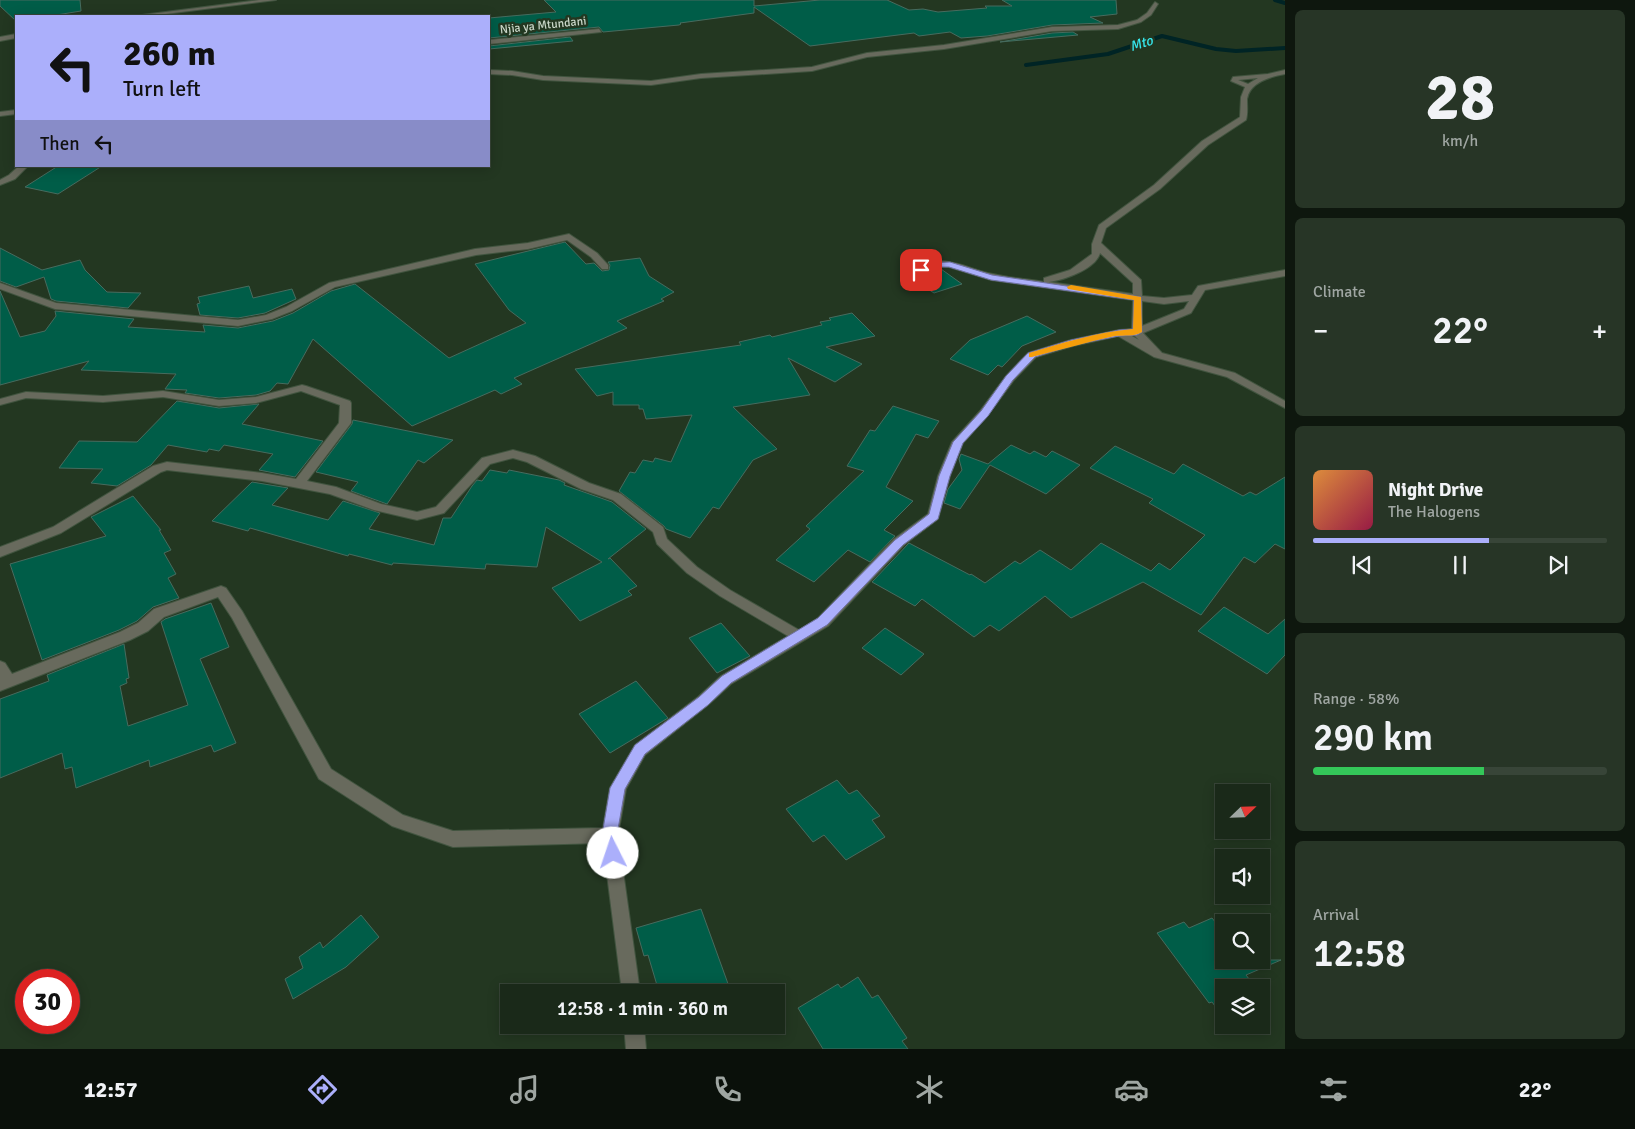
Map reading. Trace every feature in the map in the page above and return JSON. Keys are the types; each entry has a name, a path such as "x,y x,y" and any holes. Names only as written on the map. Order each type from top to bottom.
{"street":[{"path":"144,15 236,2 273,0"},
{"path":"490,72 512,73 543,78 651,83 700,76 812,69 867,55 944,47 1052,29 1118,27 1139,21 1150,14 1155,4"},
{"name":"Njia ya Mtundani","path":"490,42 599,30"},
{"path":"0,39 15,36"},
{"path":"1250,87 1233,80 1235,78 1285,72"},
{"path":"1036,282 1062,278 1082,268 1096,255 1096,244 1102,227 1157,186 1206,143 1243,118 1245,92 1270,74"},
{"path":"0,114 15,114"},
{"path":"0,183 12,177 23,167"},
{"path":"0,286 55,306 238,324 269,317 289,309 332,285 475,252 528,246 569,237 594,255 605,267"},
{"path":"1096,244 1138,282 1137,332 1158,355"},
{"path":"921,270 931,264 950,264 991,277 1138,298 1164,301 1195,298"},
{"path":"630,984 610,835 618,788 640,750 703,701 726,680 823,622 899,542 934,516 944,476 958,442 984,413 1010,378 1032,355 1071,343 1119,333 1137,332 1188,311 1201,288 1285,273"},
{"path":"1119,333 1158,355 1230,375 1285,405"},
{"path":"0,402 26,395 103,399 163,394 219,403 256,400 302,388 346,403 345,423 298,485"},
{"path":"0,552 57,530 157,469 167,466 262,477 332,490 378,507 417,516 440,510 486,461 513,454 531,459 585,486 617,496 659,530 661,541 692,570 725,593 798,636"},
{"path":"0,667 4,683 125,636 143,627 159,613 221,591 251,640 325,774 398,821 454,838 610,835"},
{"path":"635,1034 636,1049"}],"building":[{"path":"0,0 80,0 81,11 56,15 15,15 15,20 0,6"},
{"path":"544,0 754,0 754,6 820,0 887,0 909,10 923,9 938,12 987,8 985,6 1012,6 1002,0 1116,0 1117,14 1090,17 1103,23 1052,25 987,36 961,38 950,32 919,36 914,33 810,46 754,7 754,13 680,23 679,25 603,32 599,27 490,38 490,18 556,12"},
{"path":"1073,32 1078,35 1000,42 1052,33"},
{"path":"570,37 573,41 490,49 490,46"},
{"path":"56,167 100,167 58,194 25,187"},
{"path":"565,242 586,264 594,263 602,271 609,270 610,265 608,262 640,258 649,276 674,292 661,299 664,301 617,321 627,328 514,378 522,384 501,394 495,390 412,426 313,339 288,384 277,383 270,391 256,395 219,398 185,393 187,390 165,389 176,374 81,370 89,361 0,385 0,291 20,337 45,331 56,316 55,311 134,319 128,327 205,332 203,325 238,328 273,321 293,313 331,291 355,284 449,358 526,323 509,310 475,264"},
{"path":"0,248 42,270 80,260 85,270 107,292 141,293 128,308 56,301 51,299 44,277 16,287 0,281"},
{"path":"941,269 962,284 934,293 911,278"},
{"path":"249,286 253,298 292,289 296,299 265,313 238,318 200,315 197,304 200,303 198,297"},
{"path":"852,313 875,336 826,347 862,364 835,382 788,358 810,395 733,407 777,449 753,460 719,509 713,507 690,538 666,529 619,491 630,472 635,473 643,460 653,462 655,458 671,462 692,415 646,419 643,409 639,409 639,405 613,405 613,392 597,396 575,369 741,345 739,342 770,335 772,337 822,325 820,322 831,320 829,318"},
{"path":"1027,316 1056,332 1022,346 1002,367 998,365 988,375 950,359 970,340"},
{"path":"177,401 219,408 259,404 242,424 323,441 295,477 259,470 273,454 224,445 219,451 209,449 207,452 168,445 151,465 117,486 91,483 103,469 59,468 79,441 137,442"},
{"path":"893,406 939,421 928,438 916,434 886,487 913,501 884,530 895,536 870,562 848,550 814,582 776,560 810,529 806,526 864,471 847,466 870,430 875,431"},
{"path":"353,420 453,440 424,463 418,460 387,504 351,491 358,482 316,472 352,424"},
{"path":"1011,445 1030,454 1034,451 1046,457 1052,451 1080,465 1046,494 990,465 960,509 944,503 948,489 962,470 959,459 961,454 988,464"},
{"path":"1115,446 1174,474 1183,464 1243,496 1250,492 1256,495 1285,477 1285,549 1275,544 1255,563 1244,557 1201,615 1143,582 1071,618 1045,596 999,631 990,625 974,637 922,599 915,606 872,582 909,543 985,583 1015,561 1020,564 1040,550 1071,570 1101,543 1151,571 1159,563 1170,570 1205,535 1149,503 1153,499 1090,468"},
{"path":"490,470 507,473 509,470 559,480 565,483 564,485 612,502 646,529 608,559 610,558 637,586 628,591 632,595 580,621 552,588 602,562 546,527 537,567 486,564 485,569 393,563 392,565 349,554 348,556 250,528 248,531 212,521 252,482 288,488 272,505 328,520 343,501 380,513 369,529 434,545 443,518 451,518 472,486 477,480 482,481"},
{"path":"133,496 161,530 159,530 171,550 164,553 176,574 168,578 179,598 153,607 137,621 119,630 42,660 10,564 106,536 91,517"},
{"path":"211,603 229,647 200,659 236,743 214,752 211,745 150,767 149,760 76,788 72,767 65,769 62,753 0,778 0,699 49,681 47,675 124,644 129,678 126,679 127,683 120,686 128,726 188,705 161,622"},
{"path":"1224,607 1268,634 1285,619 1285,655 1267,674 1198,631"},
{"path":"721,623 750,656 717,673 689,638"},
{"path":"885,628 924,654 901,675 862,648"},
{"path":"636,681 668,718 610,753 579,714"},
{"path":"837,780 849,794 857,790 880,816 872,820 885,837 846,860 824,835 813,842 786,809"},
{"path":"701,909 728,984 657,984 648,955 644,956 636,928"},
{"path":"361,915 379,937 346,967 293,999 285,979 303,968 299,957 320,942 323,948"},
{"path":"1212,918 1215,922 1215,969 1260,969 1246,975 1249,979 1215,979 1215,1006 1212,1002 1209,1003 1157,933 1184,922 1189,928"},
{"path":"1270,960 1281,960 1270,965"},
{"path":"858,977 872,998 878,995 907,1038 902,1041 908,1049 823,1049 798,1008 838,984 841,988"}],"waterway":[{"name":"Mto","path":"1275,0 1285,3"},
{"name":"Mto","path":"1026,65 1108,54 1162,36 1216,49 1236,51 1285,48"}],"slow traffic":[{"path":"1032,355 1071,343 1119,333 1137,332 1138,298 1071,287"}],"route":[{"path":"613,853 610,835 618,788 640,750 703,701 726,680 823,622 899,542 934,516 944,476 958,442 984,413 1010,378 1032,355 1071,343 1119,333 1137,332 1138,298 991,277 950,264 931,264 921,270"}]}
